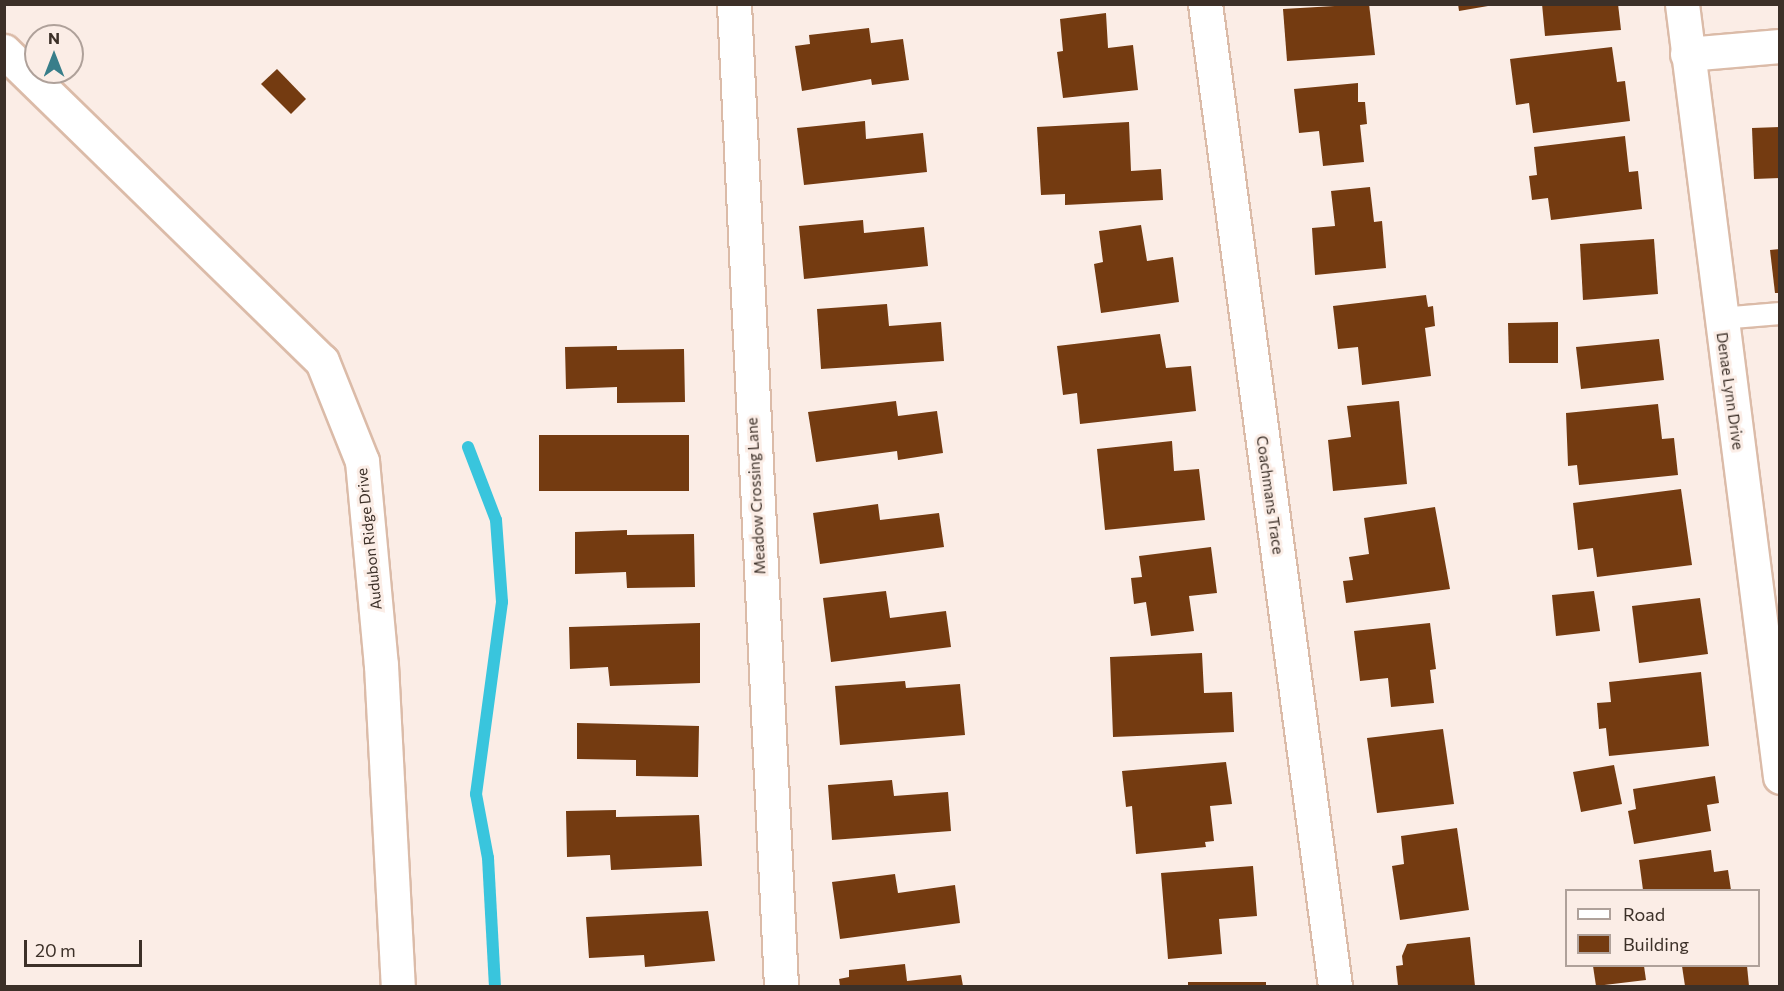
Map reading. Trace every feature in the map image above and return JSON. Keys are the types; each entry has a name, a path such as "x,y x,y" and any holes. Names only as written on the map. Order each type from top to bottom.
{"street":[{"name":"Meadow Crossing Lane","path":"734,4 781,987"},
{"name":"Coachmans Trace","path":"1205,4 1335,987"},
{"name":"Denae Lynn Drive","path":"1682,4 1720,318 1767,580 1779,777"},
{"path":"1687,54 1779,46"},
{"name":"Audubon Ridge Drive","path":"4,51 322,361 362,462 381,665 398,987"}],"lane":[{"path":"1720,318 1779,313"}],"building":[{"path":"1369,4 1375,55 1287,61 1283,9"},
{"path":"1458,4 1488,4 1488,6 1459,11"},
{"path":"1542,4 1618,4 1621,30 1545,36"},
{"path":"1106,13 1108,48 1133,45 1138,90 1063,98 1057,52 1063,51 1060,19"},
{"path":"869,28 871,43 903,39 909,80 872,85 871,79 802,91 795,46 810,44 809,35"},
{"path":"1612,47 1617,82 1625,81 1630,121 1533,133 1529,103 1516,105 1510,59"},
{"path":"277,69 306,99 291,114 261,84"},
{"path":"1358,83 1358,102 1365,102 1367,124 1360,125 1364,162 1323,166 1319,131 1299,133 1294,89"},
{"path":"865,121 866,139 923,133 927,172 804,185 797,128"},
{"path":"1129,122 1131,171 1161,169 1163,200 1065,205 1065,194 1041,195 1037,127"},
{"path":"1780,127 1780,178 1754,179 1752,128"},
{"path":"1625,136 1629,172 1638,171 1642,209 1551,220 1548,198 1532,200 1529,176 1537,175 1534,147"},
{"path":"1370,187 1374,222 1382,221 1386,268 1315,275 1312,228 1335,226 1331,191"},
{"path":"863,220 864,233 924,227 928,266 804,279 799,226"},
{"path":"1141,225 1147,261 1173,257 1179,302 1101,313 1094,264 1103,262 1099,231"},
{"path":"1654,239 1658,294 1583,300 1580,244"},
{"path":"1780,249 1780,293 1775,293 1770,250"},
{"path":"1426,295 1428,307 1433,306 1435,326 1425,328 1431,376 1362,385 1358,347 1338,349 1333,306"},
{"path":"887,304 889,326 941,322 944,361 821,369 817,309"},
{"path":"1558,322 1558,363 1509,363 1508,323"},
{"path":"1160,334 1166,368 1191,366 1196,411 1080,424 1077,393 1063,395 1057,346"},
{"path":"1659,339 1664,380 1581,389 1576,347"},
{"path":"617,346 617,350 684,349 685,402 617,403 617,387 566,389 565,347"},
{"path":"896,401 898,416 937,411 943,453 898,460 897,451 816,462 808,412"},
{"path":"1399,401 1407,484 1333,491 1328,440 1351,437 1347,406"},
{"path":"1658,404 1662,439 1674,438 1678,475 1579,485 1577,465 1568,466 1566,413"},
{"path":"539,435 689,435 689,491 539,491"},
{"path":"1172,441 1174,471 1199,469 1205,520 1105,530 1097,449"},
{"path":"1681,489 1692,565 1597,577 1593,548 1578,550 1573,503"},
{"path":"878,504 880,520 939,513 944,547 820,564 813,513"},
{"path":"1435,507 1450,589 1346,603 1343,581 1353,580 1349,557 1369,554 1364,518"},
{"path":"627,530 627,535 694,534 695,587 627,588 626,572 575,574 575,532"},
{"path":"1211,547 1217,593 1189,596 1194,631 1151,636 1146,602 1134,604 1131,578 1142,577 1139,556"},
{"path":"886,591 890,618 946,611 951,647 831,662 823,598"},
{"path":"1594,591 1600,631 1556,636 1552,595"},
{"path":"1700,598 1708,654 1639,663 1632,606"},
{"path":"700,623 700,683 610,686 608,667 570,669 569,627"},
{"path":"1430,623 1436,669 1430,670 1434,703 1391,707 1388,678 1360,681 1354,631"},
{"path":"1202,653 1204,693 1232,692 1234,732 1113,737 1110,657"},
{"path":"1701,672 1709,746 1609,756 1606,728 1599,729 1597,703 1611,702 1609,682"},
{"path":"905,681 906,688 960,684 965,735 840,745 835,686"},
{"path":"577,723 699,726 698,777 636,776 636,760 577,759"},
{"path":"1443,729 1454,804 1377,813 1367,738"},
{"path":"1226,762 1232,804 1210,806 1214,841 1205,842 1206,847 1136,854 1132,806 1126,807 1122,771"},
{"path":"1614,765 1622,804 1581,812 1573,772"},
{"path":"1715,776 1719,803 1707,805 1711,831 1634,844 1628,811 1636,809 1633,789"},
{"path":"892,780 894,796 948,792 951,831 832,840 828,785"},
{"path":"616,810 616,817 699,815 702,866 611,870 610,855 567,857 566,811"},
{"path":"1457,828 1469,910 1400,920 1392,866 1404,864 1401,836"},
{"path":"1711,850 1714,872 1728,870 1731,889 1643,889 1639,860"},
{"path":"1253,866 1257,916 1219,919 1222,954 1168,959 1161,873"},
{"path":"895,874 898,893 955,885 960,923 840,939 832,882"},
{"path":"708,911 715,961 645,967 644,955 589,958 586,917"},
{"path":"1470,937 1475,986 1398,986 1396,966 1403,965 1402,956 1407,944"},
{"path":"905,964 907,981 961,975 963,986 840,986 839,979 849,977 849,970"},
{"path":"1593,967 1644,967 1646,980 1596,986"},
{"path":"1682,967 1747,967 1749,986 1685,986"},
{"path":"1188,982 1266,982 1266,986 1188,986"}],"waterway":[{"path":"468,447 496,520 502,602 476,794 488,858 495,986"}]}
